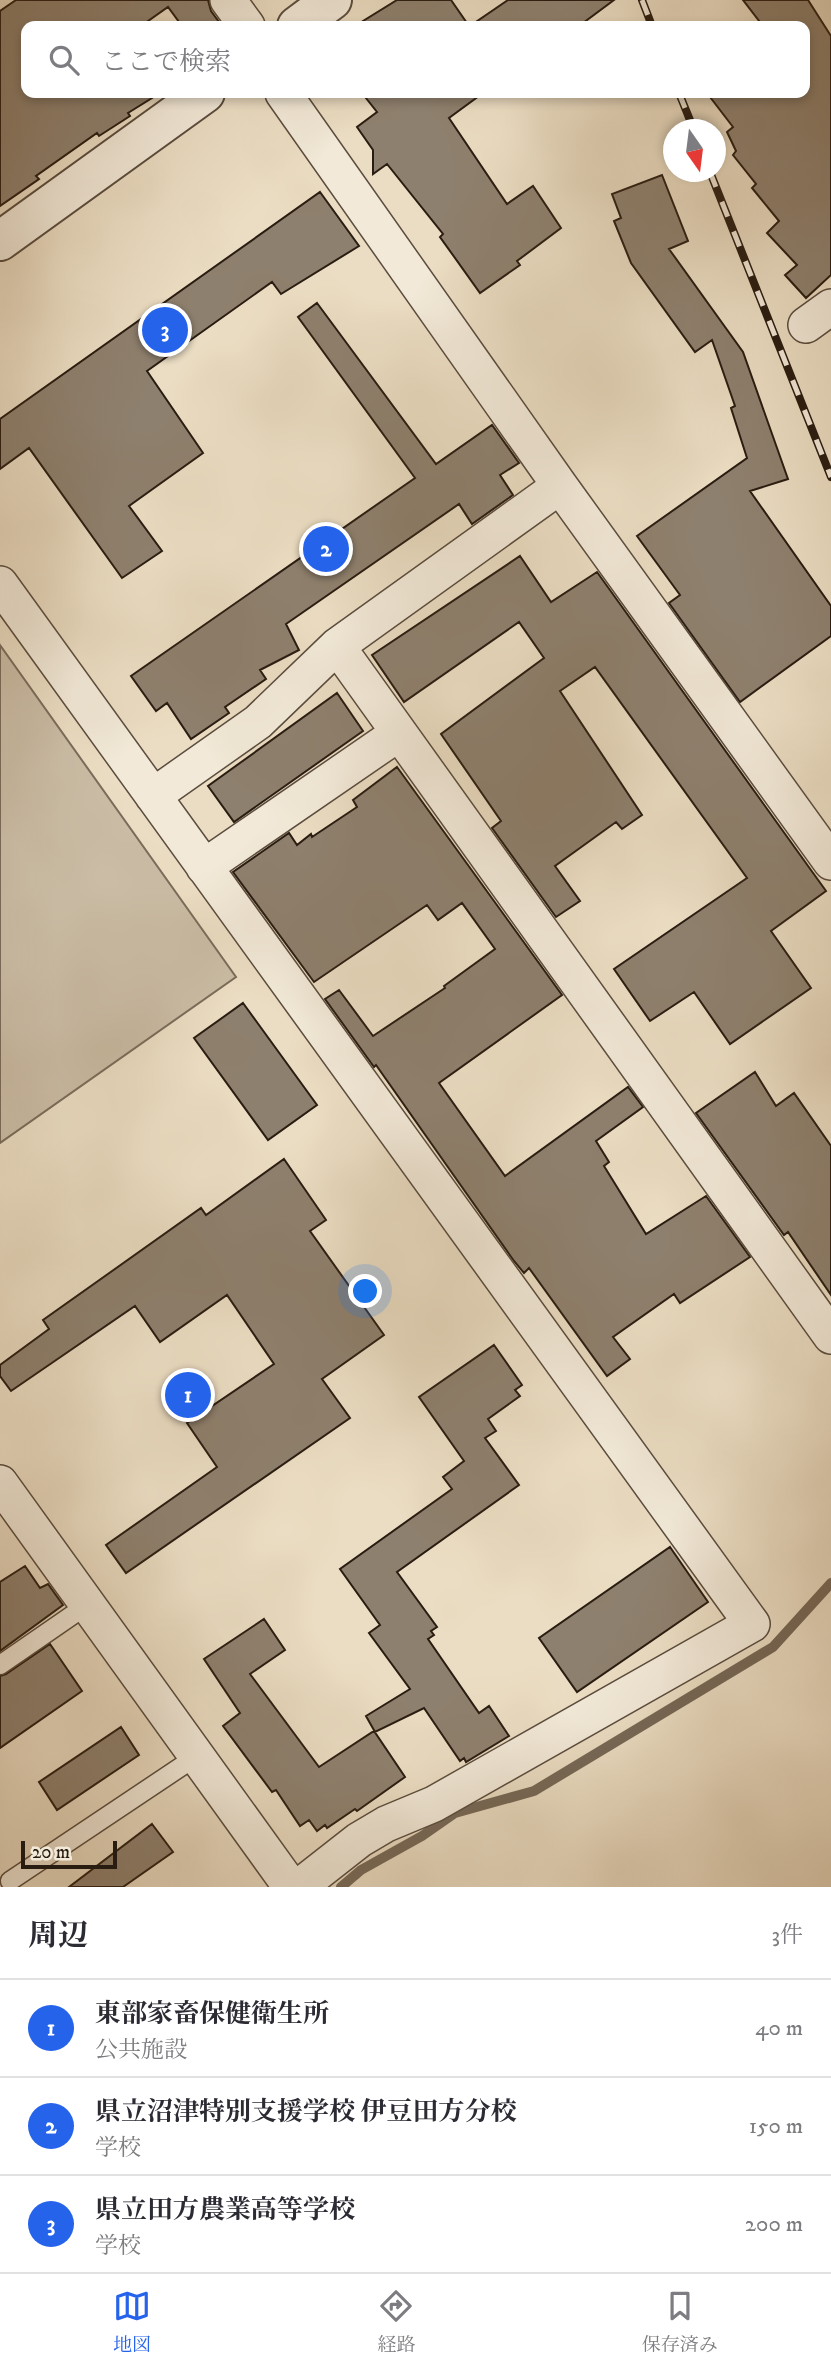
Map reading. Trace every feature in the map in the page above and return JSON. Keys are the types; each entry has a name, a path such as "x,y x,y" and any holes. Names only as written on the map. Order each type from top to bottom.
{"street":[{"path":"228,0 243,21"},
{"path":"304,21 332,0"},
{"path":"0,241 198,98"},
{"path":"287,98 560,486 831,862"},
{"path":"153,796 258,722 337,646 560,486"},
{"path":"0,583 752,1625 434,1804 386,1824 359,1840 299,1887"},
{"path":"337,646 831,1336"},
{"path":"204,867 399,733"},
{"path":"0,1483 291,1887"}],"lane":[{"path":"0,1665 87,1605"},
{"path":"10,1881 197,1756"}],"shaded area":[{"path":"0,645 236,977 0,1143"}],"building":[{"path":"16,0 208,0 211,11 218,21 178,21 168,7 148,21 21,21 21,98 152,98 128,113 130,116 99,136 97,133 36,176 39,179 0,206 0,11"},
{"path":"397,0 451,0 466,21 363,21"},
{"path":"508,0 614,0 586,21 477,21"},
{"path":"743,0 808,0 831,36 831,275 806,298 785,275 797,265 767,233 779,221 752,188 756,184 733,155 736,151 727,132 733,127 711,98 810,98 810,21 759,21"},
{"path":"366,98 476,98 449,118 507,204 533,186 561,228 517,261 520,265 480,293 440,237 443,234 387,164 373,174 373,150 357,127 377,112"},
{"path":"662,175 688,241 669,249 743,352 788,479 750,491 831,606 831,636 740,702 669,603 680,595 637,536 747,458 731,408 735,406 712,340 695,352 631,263 614,221 621,218 612,194"},
{"path":"320,192 359,246 281,294 272,282 147,371 203,453 129,506 162,551 122,578 29,448 0,469 0,419"},
{"path":"317,303 436,464 492,425 519,463 500,475 513,495 472,524 459,504 286,624 299,650 260,670 266,679 225,707 229,713 191,739 167,703 156,711 131,676 415,478 298,317"},
{"path":"520,556 551,602 597,572 826,891 771,931 811,988 730,1044 694,992 650,1021 614,969 747,878 595,667 560,691 642,815 622,829 616,822 555,866 580,901 556,917 492,828 501,821 441,734 544,658 519,622 404,702 372,655"},
{"path":"337,693 363,731 234,822 208,786"},
{"path":"397,767 562,995 439,1083 505,1176 628,1087 643,1107 596,1141 609,1162 604,1166 646,1234 706,1196 750,1257 680,1303 674,1294 613,1337 630,1359 607,1376 529,1268 524,1273 514,1261 376,1065 374,1067 325,999 339,990 373,1036 445,988 444,986 495,949 462,903 438,920 427,905 314,982 233,872 289,833 297,845 311,834 312,837 357,807 353,800"},
{"path":"243,1003 317,1105 268,1140 194,1038"},
{"path":"755,1072 776,1106 794,1093 831,1146 831,1295 788,1232 784,1235 696,1113"},
{"path":"284,1159 326,1220 310,1231 384,1335 322,1379 350,1418 126,1573 106,1545 217,1467 187,1423 274,1364 227,1295 160,1342 135,1306 11,1391 0,1376 0,1365 49,1329 43,1320 201,1208 206,1215"},
{"path":"494,1345 522,1385 515,1390 520,1396 488,1419 496,1431 485,1438 519,1485 397,1572 437,1627 431,1631 434,1635 428,1639 479,1713 489,1706 509,1736 466,1762 464,1758 460,1761 424,1708 375,1732 366,1716 410,1689 369,1633 380,1625 340,1569 452,1489 443,1477 464,1461 419,1397"},
{"path":"670,1547 708,1602 577,1692 539,1638"},
{"path":"25,1566 40,1588 48,1584 63,1605 0,1651 0,1582"},
{"path":"264,1619 285,1650 250,1674 319,1767 374,1731 405,1777 357,1811 355,1809 327,1828 325,1825 317,1831 309,1820 300,1826 276,1790 272,1792 223,1726 240,1713 204,1659"},
{"path":"50,1644 82,1691 0,1748 0,1676"},
{"path":"121,1727 139,1755 57,1810 39,1782"},
{"path":"152,1824 173,1852 123,1887 69,1887"}],"waterway":[{"path":"341,1887 361,1870 422,1836 455,1813 534,1791 773,1647 831,1583"}],"railway":[{"path":"642,0 650,21"},
{"path":"681,98 690,119"},
{"path":"714,182 831,477"}],"place":[{"name":"県立田方農業高等学校","path":"165,330"},
{"name":"県立沼津特別支援学校 伊豆田方分校","path":"326,549"},
{"name":"東部家畜保健衛生所","path":"188,1395"}]}
